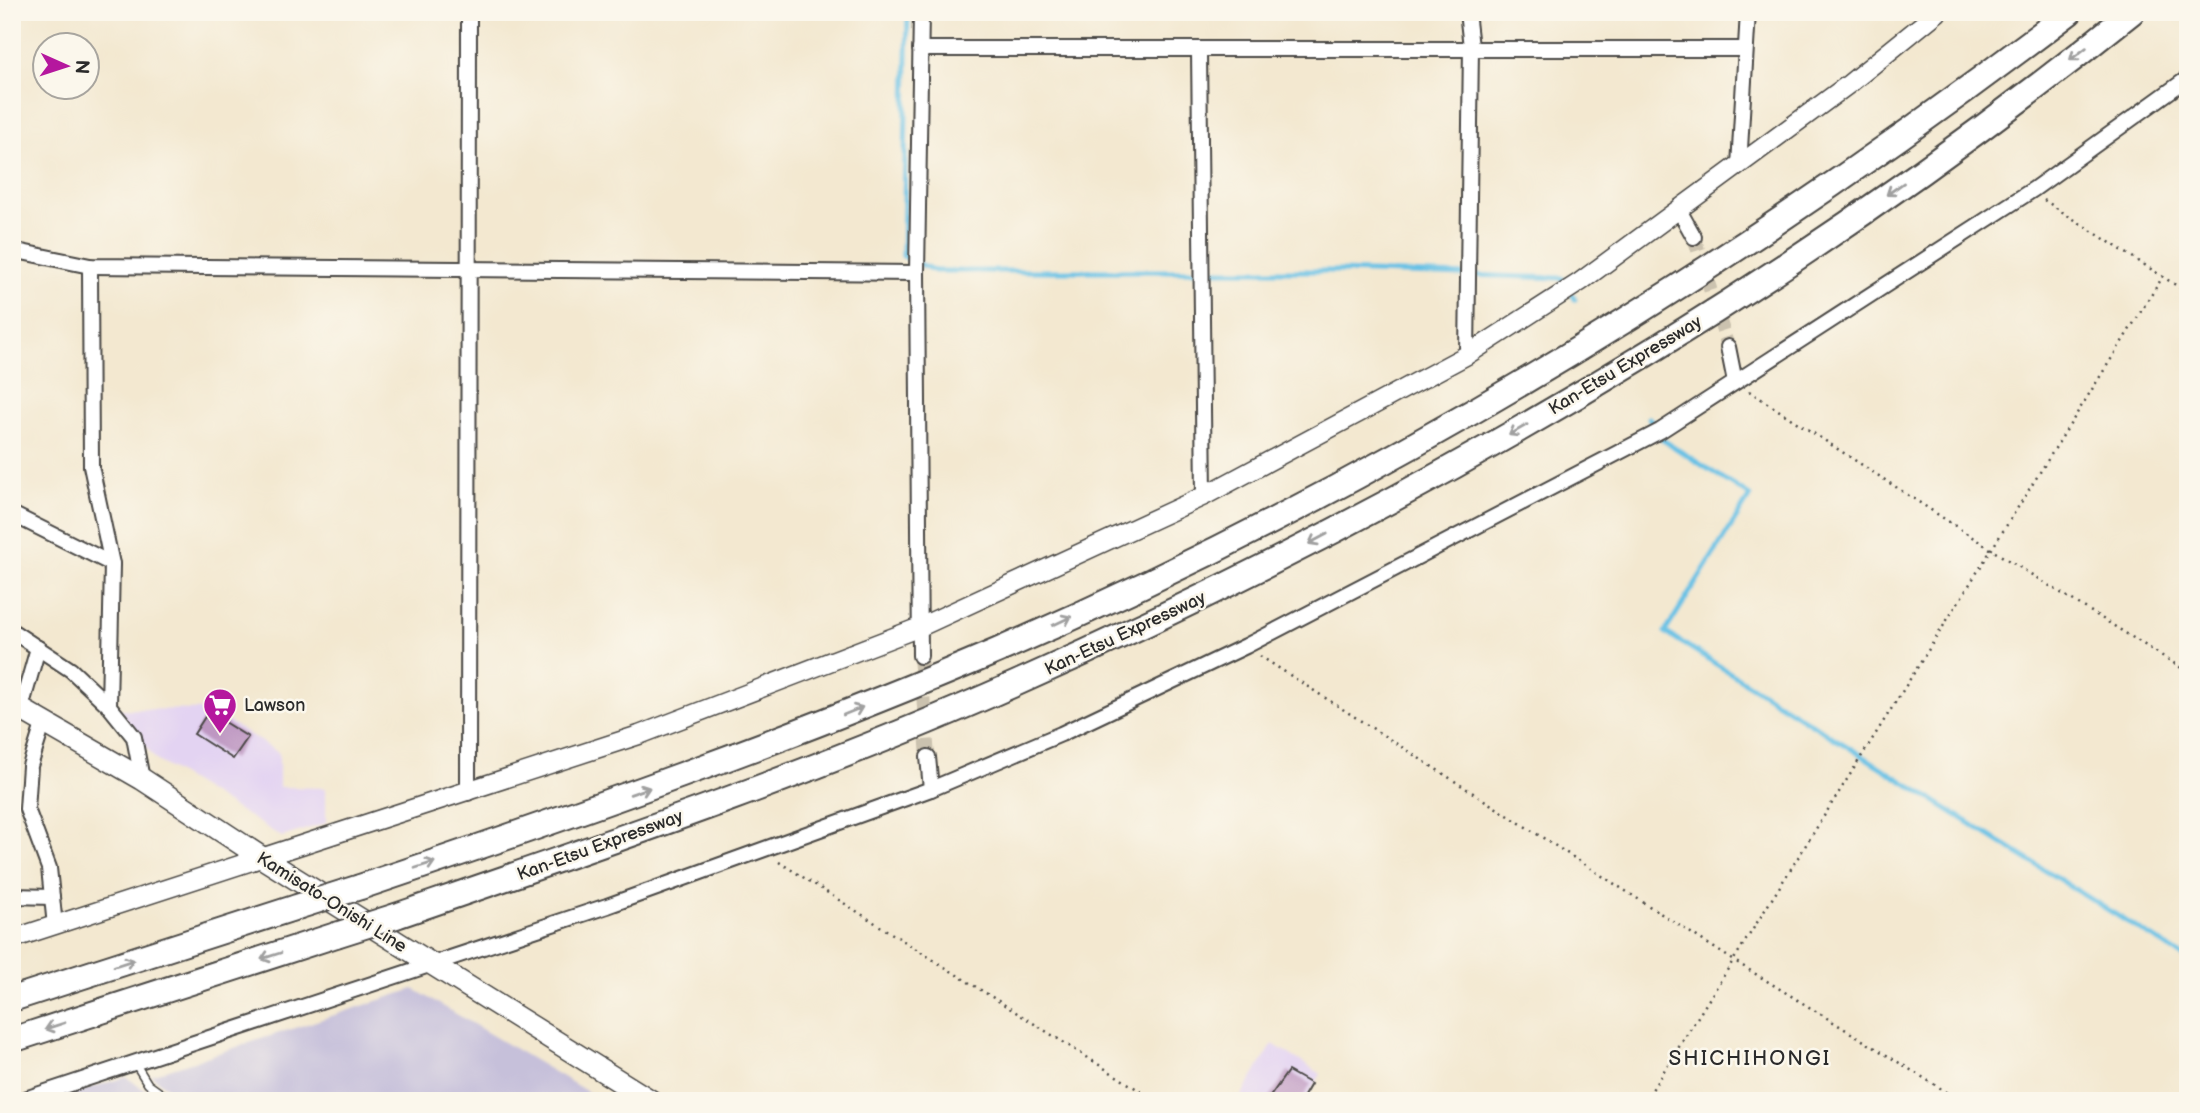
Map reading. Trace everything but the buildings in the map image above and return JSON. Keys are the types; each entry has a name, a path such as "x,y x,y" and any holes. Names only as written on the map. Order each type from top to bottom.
{"highway":[{"path":"12,999 360,887 676,778 853,711 1000,649 1289,511 1419,442 1653,304 1872,159 2070,12"},
{"name":"Kan-Etsu Expressway","path":"12,1040 396,916 688,814 869,745 1015,684 1304,547 1549,412 1784,267 2001,113 2132,12"}],"main road":[{"name":"Kamisato-Onishi Line","path":"16,706 142,779 264,859 651,1101"}],"street":[{"path":"468,12 468,793"},
{"path":"920,656 917,273 921,12"},
{"path":"1467,12 1471,47 1467,355"},
{"path":"1739,166 1748,12"},
{"path":"12,939 468,793 639,735 919,627 1204,496 1467,355 1580,282 1739,166 1938,12"},
{"path":"920,50 1199,51 1471,47 1745,50"},
{"path":"1199,51 1204,496"},
{"path":"19,1101 433,965 761,851 931,789 1061,734 1246,646 1660,431 2034,189 2188,78"},
{"path":"1679,210 1694,237"},
{"path":"12,250 90,266 917,273"},
{"path":"90,266 91,466 112,564 109,706"},
{"path":"1728,347 1735,382"},
{"path":"12,514 112,564"},
{"path":"12,631 71,670 109,706 134,737 142,779"},
{"path":"16,706 38,648"},
{"path":"44,721 30,766 27,809 49,867 55,926"},
{"path":"928,757 931,789"},
{"path":"12,897 52,897"}],"lane":[{"path":"134,1063 148,1084 172,1101"}],"path":[{"path":"2034,189 2055,209 2188,293"},
{"path":"1645,1101 2162,278"},
{"path":"1735,382 1992,550 2188,672"},
{"path":"1246,646 1733,960 1961,1101"},
{"path":"761,851 1156,1101"}],"shaded area":[{"path":"117,709 210,710 279,753 279,787 326,788 326,823 282,837 156,760"},
{"path":"414,989 603,1101 184,1101 151,1075"},
{"path":"1273,1044 1321,1074 1305,1101 1238,1101"},
{"path":"126,1077 161,1101 73,1101 73,1093"}],"waterway":[{"path":"908,12 903,256 935,271 1339,271 1562,278 1575,299"},
{"path":"1649,418 1663,440 1750,496 1665,632 2188,960"}],"tunnel":[{"path":"1694,237 1728,347"},
{"path":"920,656 928,757"}],"place":[{"name":"Lawson","path":"220,735"}],"district":[{"name":"SHICHIHONGI","path":"1750,1058"}]}
